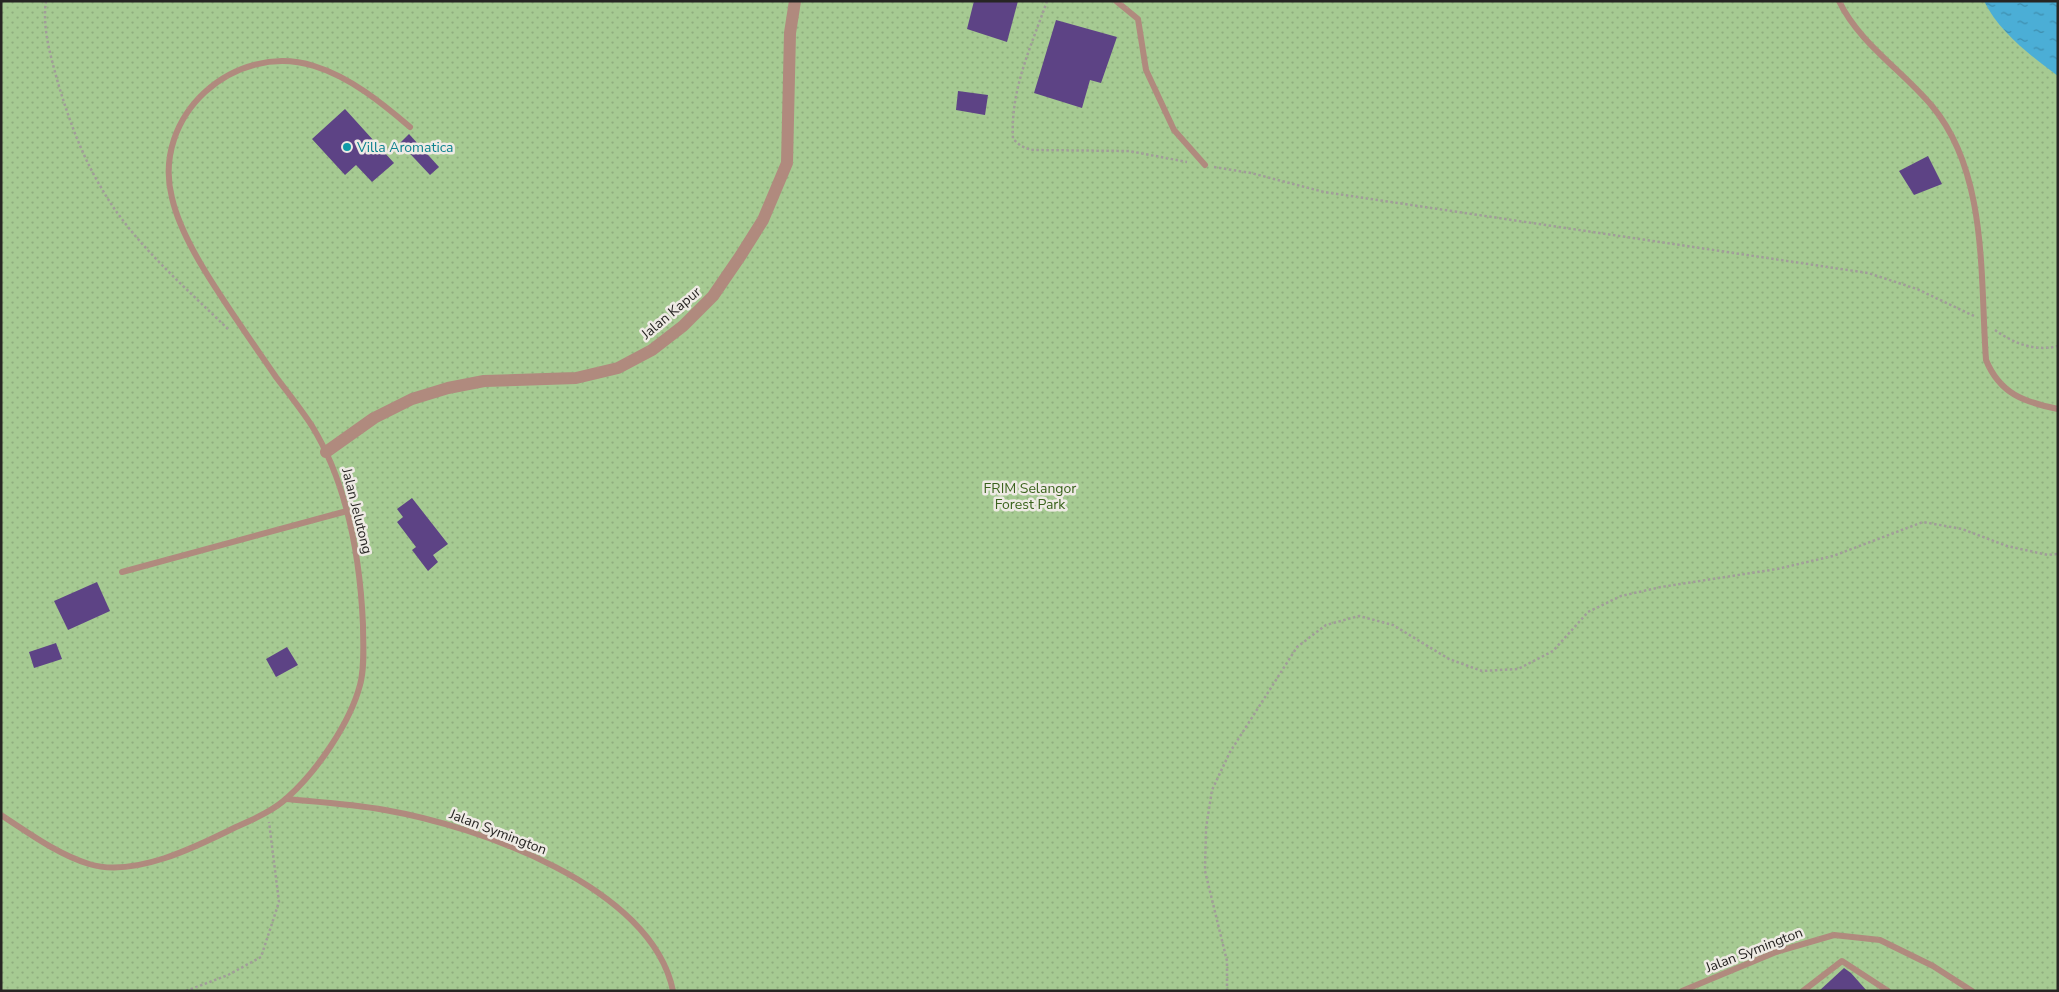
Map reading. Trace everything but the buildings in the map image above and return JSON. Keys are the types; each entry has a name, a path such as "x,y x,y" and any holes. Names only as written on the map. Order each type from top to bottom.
{"street":[{"name":"Jalan Kapur","path":"326,452 374,418 412,399 448,388 484,381 576,378 618,368 652,350 682,326 714,296 763,220 787,163 790,33 795,1"}],"lane":[{"path":"1116,1 1138,19 1146,70 1174,130 1205,165"},
{"path":"1839,1 1869,41 1931,105 1957,143 1975,211 1981,256 1986,360 1992,374 2002,387 2017,396 2037,404 2058,409"},
{"name":"Jalan Jelutong","path":"1,815 62,853 92,865 128,867 148,863 203,844 268,812 286,799 309,775 350,713 360,684 364,647 362,601 358,560 348,511 334,468 311,425 216,289 189,244 176,216 168,172 170,154 176,132 187,112 201,96 225,76 258,63 276,61 314,66 344,79 370,95 410,127"},
{"path":"122,572 348,511"},
{"name":"Jalan Symington","path":"286,799 385,810 448,825 501,843 537,858 598,893 625,913 646,935 660,955 673,991"},
{"name":"Jalan Symington","path":"1682,991 1776,952 1834,935 1880,940 1933,966 1972,991"},
{"path":"1803,991 1842,961 1888,991"}],"path":[{"path":"46,1 45,11 49,52 78,144 102,190 136,236 234,335"},
{"path":"1047,1 1020,78 1013,114 1014,139 1021,146 1031,150 1129,151 1250,173 1324,192 1868,273 1917,289 1984,321 2006,338 2026,346 2048,348 2058,346"},
{"path":"1227,991 1227,961 1205,871 1206,828 1212,790 1230,752 1298,647 1326,625 1359,616 1393,625 1449,659 1482,671 1518,669 1553,651 1588,612 1621,596 1661,587 1777,569 1834,556 1923,522 1962,529 2007,546 2048,555 2058,554"},
{"path":"186,991 228,975 261,956 279,902 268,812"}],"green space":[{"name":"FRIM Selangor Forest Park","path":"1,1 2058,1 2058,991 1,991"}],"water":[{"path":"1984,1 2058,1 2058,76 2016,43 1998,23"}],"place":[{"name":"Villa Aromatica","path":"347,147"}]}
